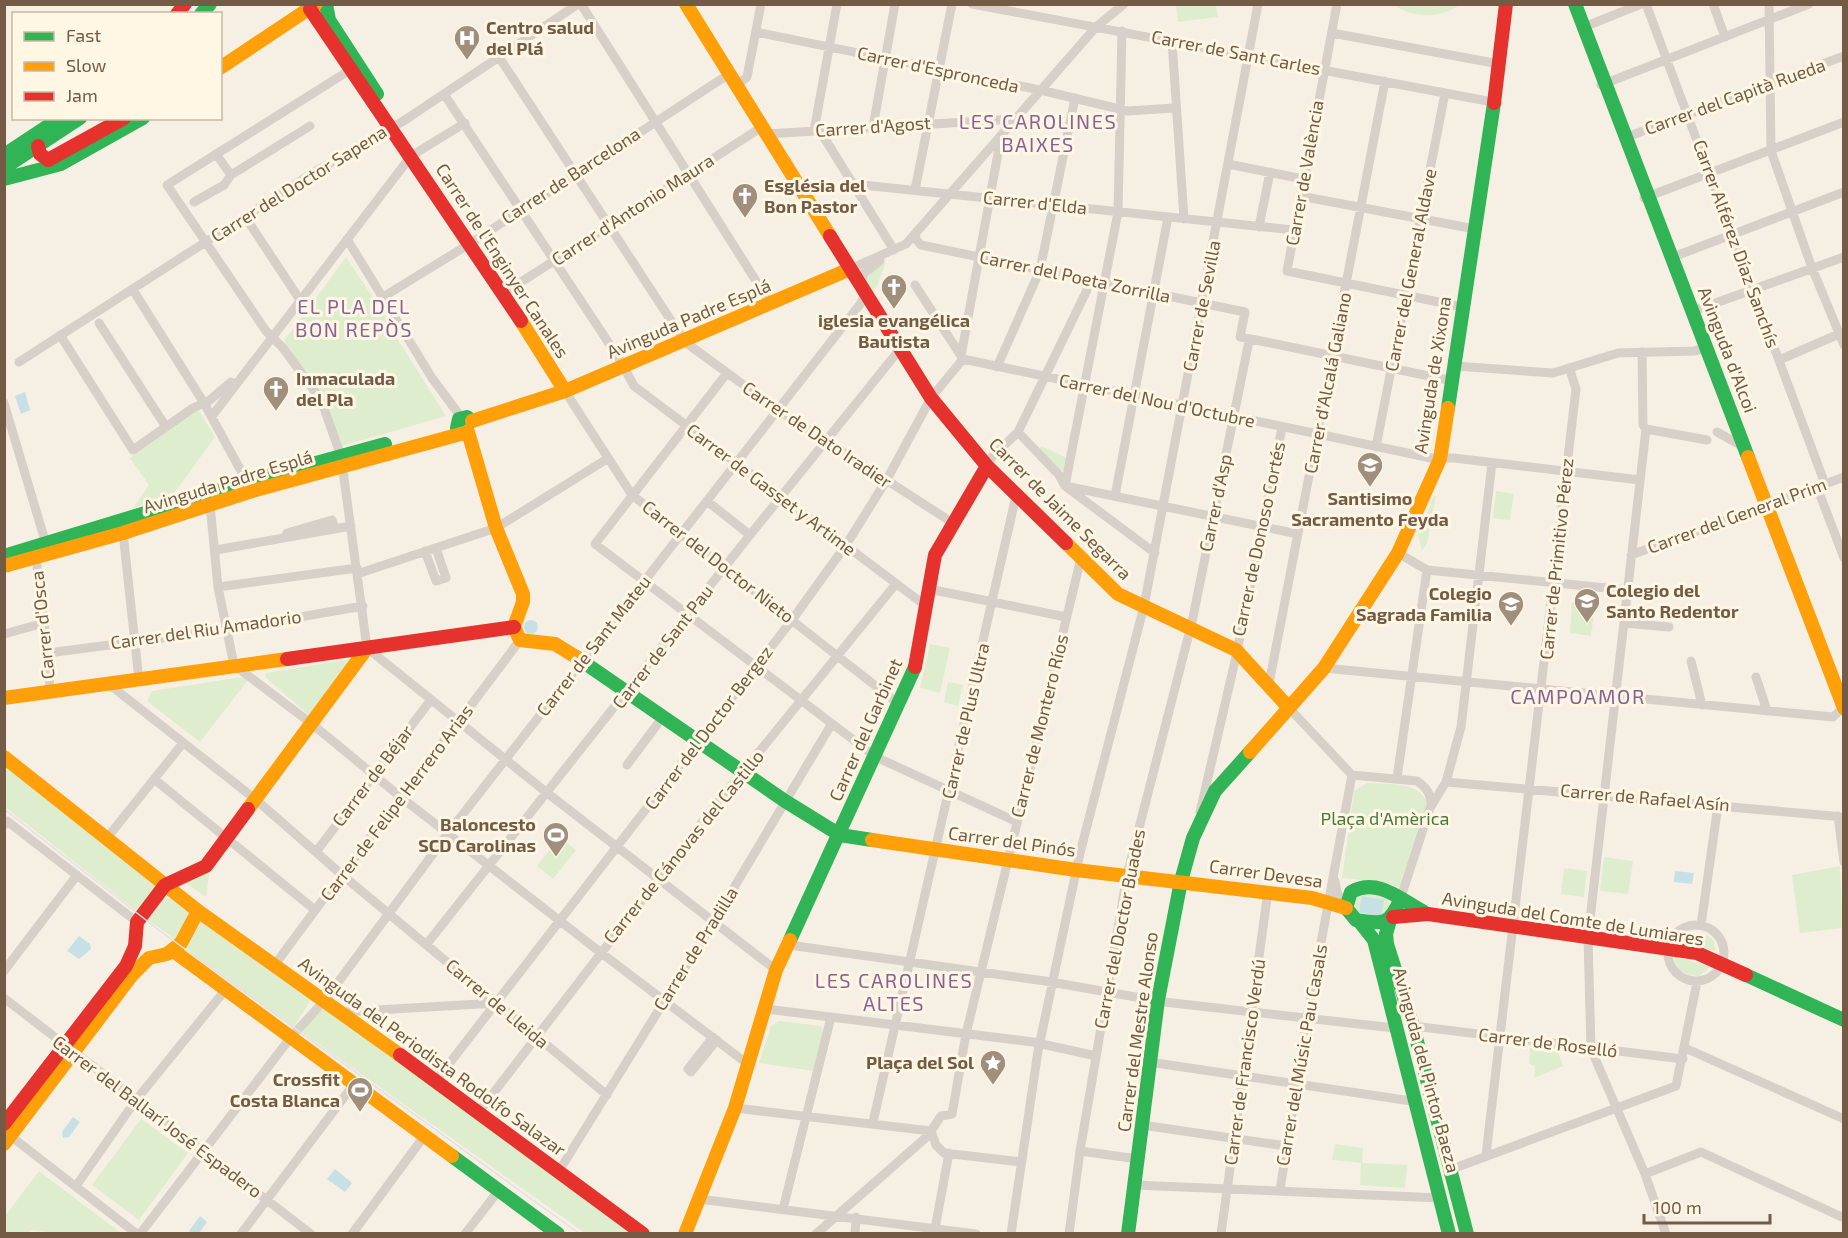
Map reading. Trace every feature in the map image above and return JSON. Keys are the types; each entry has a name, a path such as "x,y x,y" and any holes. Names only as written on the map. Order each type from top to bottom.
{"street":[{"path":"326,4 329,20"},
{"path":"580,4 770,303"},
{"name":"Carrer del Doctor Sapena","path":"19,362 316,171 444,94 580,4"},
{"name":"Carrer de Jaime Segarra","path":"686,4 931,398 987,466 1119,594 1236,650 1352,775"},
{"path":"732,80 747,77 761,4"},
{"path":"837,4 827,47 817,131 894,250"},
{"path":"873,127 895,4"},
{"path":"915,190 951,4"},
{"name":"Carrer de Sant Carles","path":"972,4 1496,103"},
{"path":"850,269 906,244 1096,27 1124,4"},
{"name":"Carrer de Sevilla","path":"1021,1161 1039,1043 1076,870 1144,606 1155,554 1258,4"},
{"name":"Carrer de València","path":"1337,4 1287,271 1348,283"},
{"name":"Avinguda de Xixona","path":"1215,791 1324,668 1379,587 1398,553 1440,459 1496,103 1506,4"},
{"name":"Avinguda d'Alcoi","path":"1575,4 1603,84 1627,137 1647,198 1673,257 1843,708"},
{"path":"1584,27 1644,4"},
{"name":"Carrer Alférez Díaz Sanchís","path":"1644,4 1688,114 1779,360 1844,558"},
{"path":"1713,4 1725,37"},
{"path":"1769,4 1771,151 1812,268 1844,345"},
{"path":"1603,84 1809,4"},
{"path":"313,6 329,20 392,116 390,128"},
{"path":"222,67 313,6"},
{"path":"313,6 350,70 390,128"},
{"path":"1122,31 1118,212 1086,386 1064,474 1065,486 1155,554"},
{"name":"Carrer d'Espronceda","path":"756,32 1040,90 1120,109"},
{"path":"1332,33 1499,64"},
{"path":"1172,41 1174,108 1184,219"},
{"name":"Carrer del Capità Rueda","path":"1627,137 1844,56"},
{"path":"499,57 685,342"},
{"path":"139,1233 6,1134 69,1049 126,966 135,946 137,922 165,885 206,866 368,648 341,461 321,400 283,348 272,337 167,185 350,70"},
{"name":"Carrer de Barcelona","path":"383,297 471,243 654,122 732,80"},
{"name":"Carrer d'Alcalá Galiano","path":"1269,684 1316,435 1348,283 1385,81"},
{"name":"Carrer del General Aldave","path":"1376,447 1446,93"},
{"name":"Carrer de Gasset y Artime","path":"444,94 555,260 634,386 846,545 895,585 926,606"},
{"path":"997,367 1040,270 1075,98"},
{"path":"1120,109 1128,111 1174,108"},
{"name":"Carrer d'Agost","path":"764,131 817,131 1016,118"},
{"path":"4,155 57,120"},
{"path":"4,168 77,120"},
{"path":"38,146 40,154 48,160 120,120"},
{"path":"88,152 90,145 133,120"},
{"path":"4,178 34,175 57,168 140,120"},
{"path":"1647,198 1844,122"},
{"path":"212,416 409,155 465,123"},
{"path":"194,202 224,184 231,175 310,126"},
{"name":"Carrer de l'Enginyer Canales","path":"390,128 471,243 565,391"},
{"name":"Carrer d'Antonio Maura","path":"504,293 687,173 764,131"},
{"path":"962,358 1001,135"},
{"path":"216,154 231,175"},
{"path":"1228,164 1303,179"},
{"path":"1259,227 1270,172"},
{"name":"Carrer d'Elda","path":"853,184 1293,230"},
{"path":"1673,257 1844,192"},
{"path":"1300,196 1475,229"},
{"path":"1115,496 1168,217"},
{"path":"246,218 300,300"},
{"path":"917,231 915,238 921,245"},
{"path":"347,239 432,378 464,425 496,528 523,594 517,634"},
{"name":"Carrer del Poeta Zorrilla","path":"921,245 1245,312 1240,337 1249,341"},
{"name":"Carrer de Sant Mateu","path":"139,1233 291,1037 325,1000 449,832 861,303 863,274 869,268 921,245"},
{"path":"1693,311 1844,257"},
{"name":"Avinguda Padre Esplá","path":"4,566 123,533 341,461 464,425 565,391 685,342 850,269"},
{"name":"Carrer del Garbinet","path":"685,1233 735,1108 776,970 915,670 935,555 991,458 1018,432 1086,290 1087,280"},
{"path":"1348,283 1463,307"},
{"path":"915,285 962,358"},
{"path":"133,290 212,416 247,482"},
{"path":"99,323 166,427"},
{"path":"1779,360 1839,334"},
{"path":"60,335 133,450 204,403 242,374"},
{"path":"1249,341 1453,381"},
{"name":"Carrer d'Asp","path":"1190,629 1249,341"},
{"name":"Carrer de Dato Iradier","path":"685,342 778,410 886,482 953,523"},
{"path":"1455,366 1553,373 1570,370 1618,353 1694,351 1707,348"},
{"name":"Carrer de Sant Pau","path":"426,945 900,349"},
{"path":"1642,352 1643,425 1646,429 1588,937 1591,1049 1645,1174 1666,1233"},
{"name":"Carrer del Nou d'Octubre","path":"962,358 1234,418 1440,459 1640,480"},
{"name":"Carrer del Doctor Bergez","path":"435,1082 792,620 846,545 886,482 931,398 962,358"},
{"name":"Carrer de Primitivo Pérez","path":"1486,1155 1576,389 1570,370"},
{"path":"727,373 595,544 876,757 1017,822"},
{"name":"Carrer del Doctor Nieto","path":"565,391 632,495 900,705"},
{"path":"4,403 46,544"},
{"name":"Carrer de Donoso Cortés","path":"1236,650 1282,428"},
{"path":"1646,429 1707,440"},
{"path":"1018,432 1064,474"},
{"path":"1717,432 1744,447"},
{"path":"218,587 357,571 436,548 496,528 607,459"},
{"name":"Avinguda Padre Esplá","path":"4,556 247,482 341,461"},
{"path":"1430,808 1446,782 1461,727 1492,463"},
{"name":"Carrer del General Prim","path":"1631,555 1844,477"},
{"path":"1065,486 1298,534"},
{"name":"Carrer de Plus Ultra","path":"873,1122 1016,496"},
{"path":"707,501 750,535"},
{"path":"210,505 218,587 234,665 600,952 749,1065"},
{"path":"216,550 351,526"},
{"path":"123,533 139,680"},
{"path":"425,551 436,581 446,578 436,548"},
{"path":"1398,553 1427,570 1628,590"},
{"name":"Carrer d'Osca","path":"36,558 48,653 50,692"},
{"name":"Carrer de Montero Ríos","path":"930,1132 940,1116 952,1114 966,1034 1081,558"},
{"path":"1397,778 1427,570"},
{"name":"Carrer de Cánovas del Castillo","path":"478,1113 600,952 895,585"},
{"path":"929,589 1066,617"},
{"name":"Carrer del Riu Amadorio","path":"48,653 225,630 363,606"},
{"path":"4,634 44,622"},
{"path":"1624,623 1669,627"},
{"name":"Carrer del Doctor Buades","path":"1069,1233 1080,1151 1127,875 1190,629"},
{"path":"4,698 368,648 517,634 530,644 550,642 560,646 626,694 785,801 840,835"},
{"name":"Carrer de Felipe Herrero Arias","path":"274,966 340,874 402,798 459,722 517,634"},
{"path":"368,648 546,792 776,970"},
{"name":"Carrer del Mestre Alonso","path":"1128,1233 1158,1000 1181,880 1193,838 1236,650"},
{"path":"1691,661 1702,705"},
{"path":"1324,668 1833,717 1843,708"},
{"path":"1755,677 1767,711"},
{"name":"Carrer de Lleida","path":"110,685 255,799 340,874 607,1095"},
{"name":"Carrer de Béjar","path":"316,852 430,700"},
{"path":"627,765 662,718"},
{"name":"Carrer de Pradilla","path":"559,1171 714,921 831,725"},
{"path":"107,838 183,743"},
{"name":"Avinguda del Periodista Rodolfo Salazar","path":"4,757 198,911 342,1012 643,1233"},
{"path":"1352,775 1397,778 1417,781 1424,786 1431,797 1430,808 1392,918 1380,924 1359,921 1352,917 1341,902 1334,869 1352,775"},
{"path":"154,779 315,910"},
{"name":"Carrer de Rafael Asín","path":"1446,782 1530,787 1841,816"},
{"name":"Carrer del Mestre Alonso","path":"1193,838 1215,791"},
{"path":"1701,925 1718,804"},
{"path":"1841,816 1843,857"},
{"path":"6,823 78,875 137,922"},
{"name":"Carrer del Pinós","path":"840,835 1007,861 1181,880"},
{"path":"4,971 78,875"},
{"name":"Carrer Devesa","path":"1181,880 1341,902"},
{"path":"1341,902 1362,886 1376,887 1391,893 1400,900"},
{"name":"Carrer de Francisco Verdú","path":"1221,1233 1268,891"},
{"name":"Avinguda del Comte de Lumiares","path":"1400,900 1428,914"},
{"name":"Carrer del Músic Pau Casals","path":"1280,1190 1307,1017 1326,921 1341,902"},
{"path":"135,946 149,957 161,958 175,952 195,923 198,911"},
{"name":"Avinguda del Comte de Lumiares","path":"1392,918 1428,914 1697,954 1844,1020"},
{"name":"Avinguda del Pintor Baeza","path":"1392,918 1386,934 1388,944 1413,1026 1467,1233"},
{"name":"Avinguda del Pintor Baeza","path":"1359,921 1374,940 1394,1028 1418,1102 1449,1233"},
{"path":"1701,925 1713,931 1722,943 1722,965 1712,977 1697,982 1681,978 1675,972 1670,965 1668,949 1672,938 1682,928 1701,925"},
{"path":"789,945 1052,982 1158,1000 1394,1028"},
{"path":"175,952 558,1233"},
{"path":"69,1049 149,957"},
{"path":"1452,1169 1676,1086 1697,982"},
{"path":"76,1186 136,1100 226,989"},
{"name":"Carrer del Ballarí José Espadero","path":"4,998 311,1233"},
{"path":"342,1012 497,1003"},
{"path":"766,1009 1039,1043 1096,1056"},
{"path":"783,1209 831,1017"},
{"name":"Carrer de Roselló","path":"1413,1026 1683,1059"},
{"path":"1685,1048 1844,1119"},
{"path":"1149,1062 1418,1102"},
{"path":"241,1233 354,1084"},
{"path":"735,1108 873,1122 930,1132"},
{"path":"1142,1125 1286,1146"},
{"path":"930,1132 940,1150 949,1153 1021,1161 1011,1233"},
{"path":"816,1233 930,1132"},
{"path":"352,1233 425,1135"},
{"path":"1080,1151 1138,1159"},
{"path":"1645,1174 1701,1152 1844,1218"},
{"path":"935,1231 949,1153"},
{"path":"1134,1185 1440,1198"},
{"path":"465,1233 499,1190"},
{"path":"699,1199 856,1217 935,1231 976,1233"},
{"path":"855,1233 856,1217"}],"green space":[{"path":"1176,5 1216,5 1218,17 1178,22"},
{"path":"1394,5 1460,5 1436,14 1419,15"},
{"path":"346,257 388,320 386,321 446,416 342,446 323,399 284,341 309,307 307,303 316,298"},
{"path":"886,262 877,286 872,291 866,288 867,276"},
{"path":"198,409 215,437 175,492 133,508 149,485 130,458"},
{"path":"1041,446 1067,458 1064,470 1057,471 1039,451"},
{"path":"1496,491 1514,494 1510,520 1493,518"},
{"path":"1434,496 1436,496 1427,544 1422,550 1418,535"},
{"path":"1572,602 1595,605 1591,636 1570,633"},
{"path":"930,644 950,648 940,693 920,688"},
{"path":"351,659 315,716 309,715 265,677 266,673"},
{"path":"242,677 248,680 200,742 147,701 152,691"},
{"path":"948,682 963,685 958,706 944,702"},
{"path":"4,762 160,884 140,914 5,807"},
{"name":"Plaça d'Amèrica","path":"1367,783 1410,787 1417,790 1427,803 1399,887 1382,882 1342,878 1354,791"},
{"name":"Baloncesto SCD Carolinas","path":"560,837 576,850 553,879 537,866"},
{"path":"1604,857 1633,861 1628,894 1600,891"},
{"path":"1840,866 1843,928 1800,933 1792,875"},
{"path":"1564,868 1587,871 1584,897 1561,894"},
{"path":"210,869 206,897 183,881"},
{"path":"1365,892 1387,898 1390,906 1388,912 1374,918 1362,915 1353,909 1354,898"},
{"path":"162,898 181,902 188,911 186,924 176,940 145,918"},
{"path":"204,919 312,998 294,1027 182,947"},
{"path":"1688,933 1707,935 1714,941 1715,951 1678,942 1682,935"},
{"path":"1674,956 1710,967 1700,976 1690,975 1679,969"},
{"path":"326,1008 636,1233 585,1233 302,1032 318,1011"},
{"path":"779,1021 821,1026 824,1032 814,1071 759,1063 771,1026"},
{"path":"1530,1048 1558,1052 1563,1066 1534,1078 1535,1066 1529,1064"},
{"path":"141,1119 188,1153 139,1220 92,1185"},
{"path":"1335,1144 1363,1148 1362,1163 1407,1165 1405,1188 1360,1185 1361,1163 1332,1160"},
{"path":"39,1171 121,1233 54,1233 31,1230 28,1233 5,1233 5,1216"}],"water":[{"path":"25,392 30,410 21,414 15,396"},
{"path":"528,620 534,620 538,627 534,634 528,634 524,630 524,624"},
{"path":"1675,871 1694,873 1692,884 1674,882"},
{"path":"1362,896 1384,900 1381,916 1359,912"},
{"path":"79,936 90,944 91,949 79,959 67,951"},
{"path":"73,1117 80,1122 69,1137 63,1138 62,1132"},
{"path":"335,1169 352,1183 345,1192 327,1179"},
{"path":"200,1216 207,1222 199,1233 191,1233 189,1231"}],"tram line":[{"path":"4,809 160,931 580,1234"}],"traffic: fast":[{"path":"203,12 210,4"},
{"path":"326,4 329,20 377,94"},
{"path":"1575,4 1748,457"},
{"path":"1448,408 1494,103"},
{"path":"4,155 57,120"},
{"path":"4,168 77,120"},
{"path":"4,179 61,164 139,120"},
{"path":"461,432 457,428 459,419 467,417 472,421"},
{"path":"4,556 247,482 385,444"},
{"path":"576,657 785,801 840,835 872,840"},
{"path":"790,940 915,667"},
{"path":"1128,1234 1158,1000 1181,881 1193,838 1215,791 1250,752"},
{"path":"1400,900 1392,915 1378,922 1356,920 1346,908 1351,892 1371,887 1398,896 1424,912"},
{"path":"1390,920 1386,934 1387,944 1413,1026 1467,1234"},
{"path":"1359,921 1374,940 1449,1234"},
{"path":"1746,975 1844,1020"},
{"path":"452,1156 558,1234"}],"traffic: slow":[{"path":"222,67 316,4"},
{"path":"686,4 830,236"},
{"path":"472,421 565,391 850,269"},
{"path":"521,321 565,391"},
{"path":"1250,752 1324,668 1398,553 1440,459 1448,408"},
{"path":"468,432 496,528 523,594 523,602 514,627 520,640 555,644 576,657"},
{"path":"4,566 123,533 252,491 468,432"},
{"path":"1748,457 1844,708"},
{"path":"1066,543 1118,594 1236,650 1289,708"},
{"path":"248,809 367,648"},
{"path":"4,698 287,659"},
{"path":"4,757 198,911 400,1055"},
{"path":"872,840 1076,870 1312,898 1346,908"},
{"path":"4,1144 132,975 149,958 167,954 181,943 198,911"},
{"path":"685,1234 735,1108 776,970 790,940"},
{"path":"175,952 452,1156"}],"traffic: jam":[{"path":"179,12 185,4"},
{"path":"1494,103 1506,4"},
{"path":"310,9 521,321"},
{"path":"38,146 40,154 48,160 120,120"},
{"path":"830,236 931,398 987,466 1066,543"},
{"path":"915,667 935,555 987,466"},
{"path":"287,659 514,627"},
{"path":"4,1124 126,966 135,946 137,922 165,885 206,866 248,809"},
{"path":"1393,917 1428,914 1697,953 1746,975"},
{"path":"400,1055 643,1234"}],"place":[{"name":"Centro salud del Plá","path":"467,61"},
{"name":"Església del Bon Pastor","path":"745,219"},
{"name":"iglesia evangélica Bautista","path":"894,310"},
{"name":"Inmaculada del Pla","path":"276,412"},
{"name":"Santisimo Sacramento Feyda","path":"1370,488"},
{"name":"Colegio del Santo Redentor","path":"1587,624"},
{"name":"Colegio Sagrada Familia","path":"1511,627"},
{"name":"Baloncesto SCD Carolinas","path":"556,858"},
{"name":"Plaça del Sol","path":"993,1086"},
{"name":"Crossfit Costa Blanca","path":"360,1113"}],"district":[{"name":"LES CAROLINES BAIXES","path":"1038,134"},
{"name":"EL PLA DEL BON REPÒS","path":"354,318"},
{"name":"CAMPOAMOR","path":"1578,697"},
{"name":"LES CAROLINES ALTES","path":"894,992"}]}
